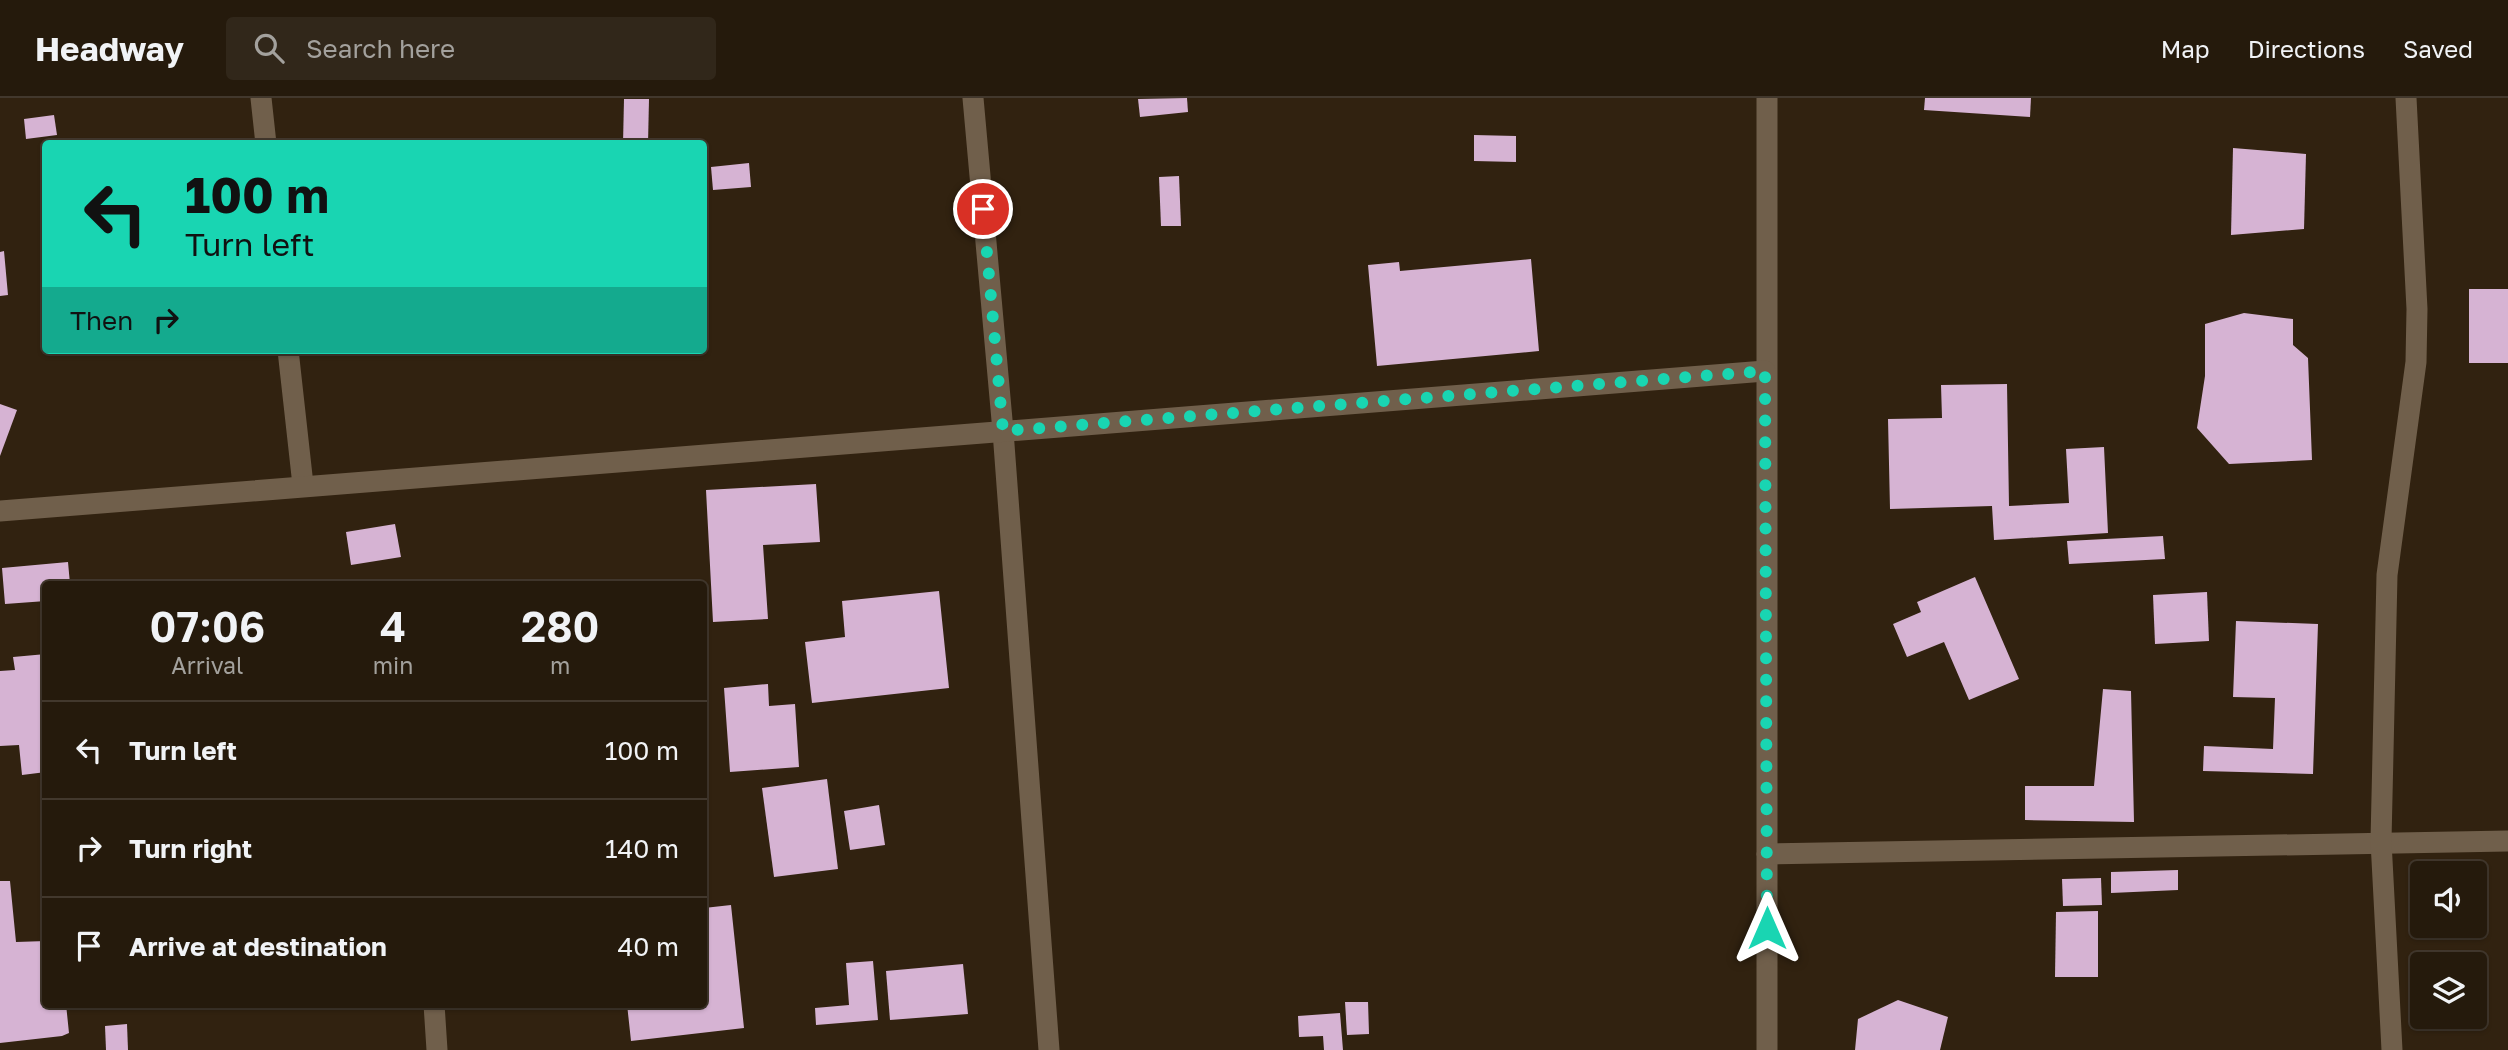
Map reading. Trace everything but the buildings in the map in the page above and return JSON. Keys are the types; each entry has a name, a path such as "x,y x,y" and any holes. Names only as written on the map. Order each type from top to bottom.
{"street":[{"path":"261,98 266,140"},
{"path":"973,98 1003,431 1049,1050"},
{"path":"1767,98 1767,1050"},
{"path":"2392,1050 2381,841 2387,575 2416,362 2417,309 2406,98"},
{"path":"288,354 303,485"},
{"path":"0,511 1765,371"},
{"path":"1767,854 2381,841 2508,841"},
{"path":"434,1008 438,1050"}],"route":[{"path":"983,209 1003,431 1765,371 1767,928"}]}
